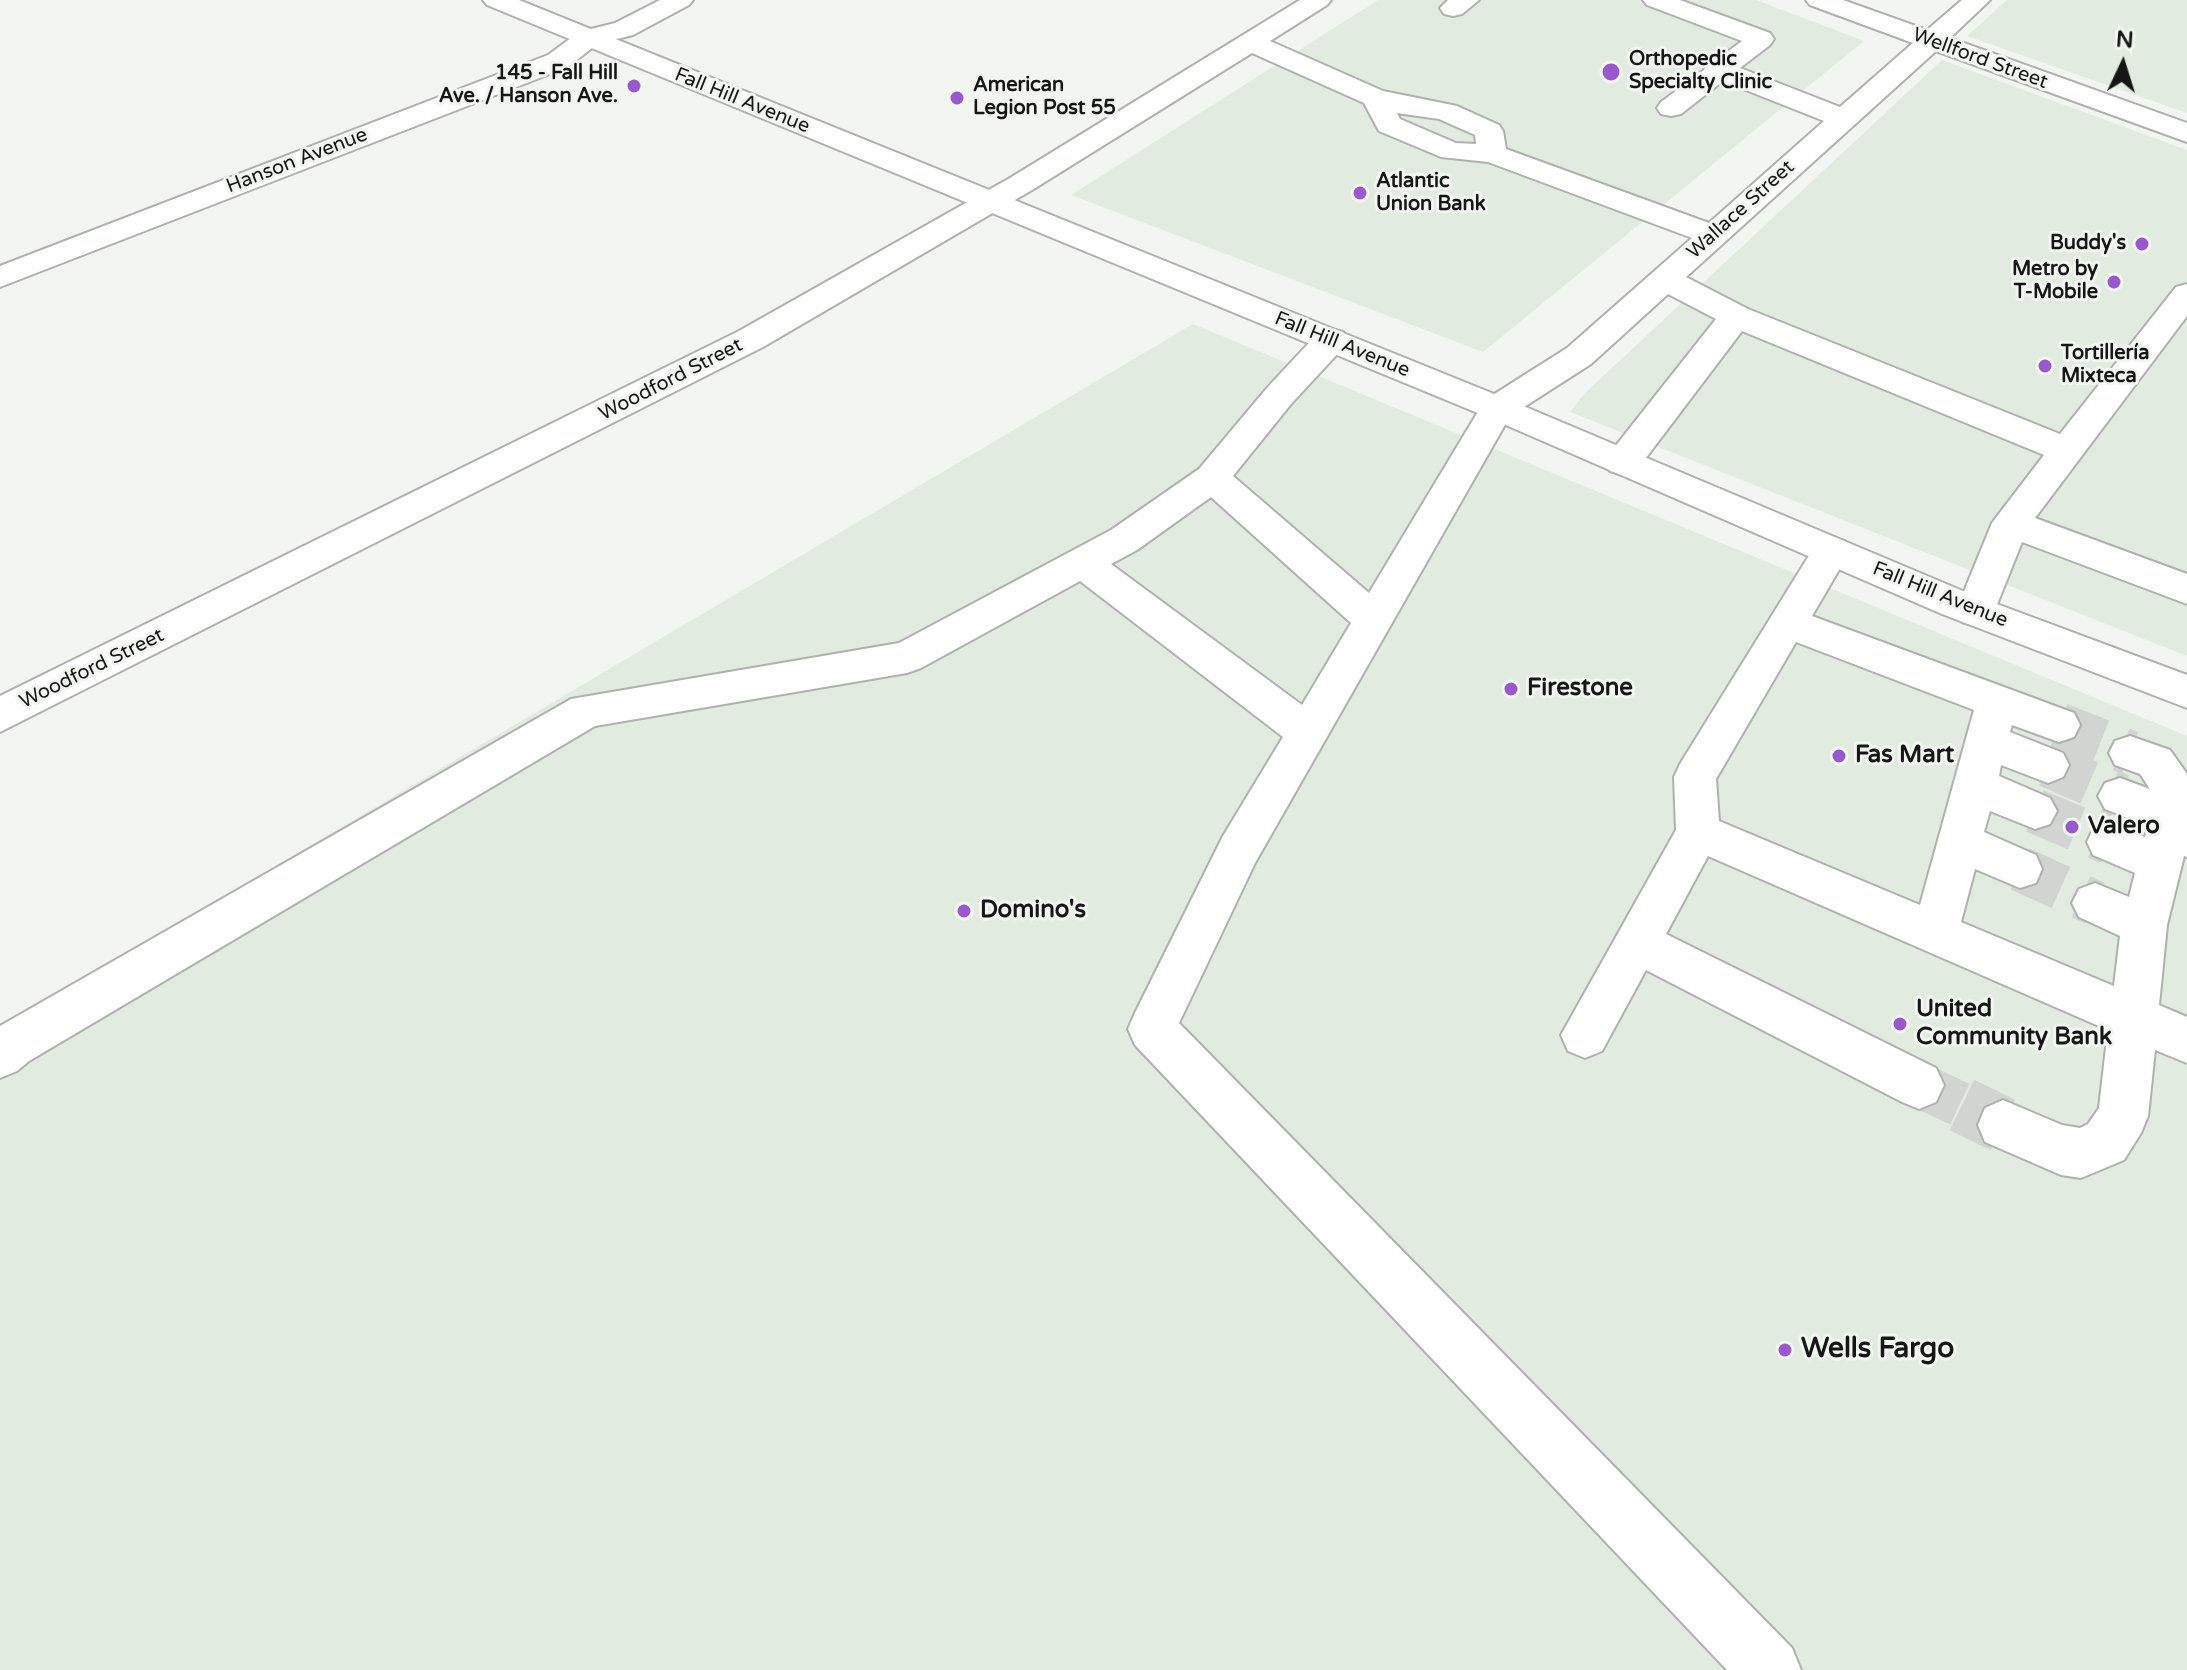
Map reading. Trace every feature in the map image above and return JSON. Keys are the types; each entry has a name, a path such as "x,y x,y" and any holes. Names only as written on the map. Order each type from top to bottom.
{"street":[{"name":"Fall Hill Avenue","path":"496,0 594,24 988,203 1497,408 1976,611 2187,692"},
{"name":"Hanson Avenue","path":"0,277 558,61 594,24 624,29 680,0"},
{"name":"Woodford Street","path":"0,715 751,339 988,203 1318,0"},
{"path":"1656,0 1761,39 1717,69 1671,108"},
{"name":"Wellford Street","path":"1819,0 2187,133"},
{"name":"Wallace Street","path":"1497,408 1579,356 1977,0"},
{"path":"1250,42 1375,98 1437,93 1495,115 1491,142"},
{"path":"1717,69 1844,119"},
{"path":"1375,98 1389,125 1451,151 1491,142 1714,235"},
{"path":"1664,279 1736,316 2067,451"},
{"path":"1976,611 2011,523 2187,294"},
{"path":"1623,462 1736,316"},
{"path":"0,1055 12,1045 586,711 907,657 1083,563 1124,540 1212,478 1279,396 1331,340"},
{"path":"1497,408 1239,850 1152,1029 1770,1670"},
{"path":"1212,478 1374,620"},
{"path":"2011,523 2187,589"},
{"path":"1585,1035 1698,832 1695,777 1790,624 1831,551"},
{"path":"1083,563 1308,733"},
{"path":"1790,624 1992,722 2048,765"},
{"path":"1992,722 2059,725"},
{"path":"1935,934 1992,722"},
{"path":"2003,1125 2071,1152 2081,1153 2106,1142 2123,1116 2144,925 2172,837 2174,790 2155,762 2130,753"},
{"path":"1975,785 2035,811"},
{"path":"2120,796 2172,837"},
{"path":"1698,832 2187,1040"},
{"path":"2109,842 2172,837"},
{"path":"1960,842 2020,869"},
{"path":"2095,903 2144,925"},
{"path":"1636,942 1919,1085"}],"shaded area":[{"path":"1378,0 1756,0 1864,41 1483,352 1071,195"},
{"path":"2007,0 2187,0 2187,113 1967,36"},
{"path":"1942,60 2187,150 2187,656 1570,412 1585,393"},
{"path":"1193,324 2187,736 2187,1670 0,1670 0,1029"}],"tunnel":[{"path":"2059,725 2130,753"},
{"path":"2048,765 2120,796"},
{"path":"2035,811 2109,842"},
{"path":"2020,869 2095,903"},
{"path":"1919,1085 1966,1107"},
{"path":"1962,1105 2003,1125"}],"place":[{"name":"Orthopedic Specialty Clinic","path":"1611,72"},
{"name":"145 - Fall Hill Ave. / Hanson Ave.","path":"634,86"},
{"name":"American Legion Post 55","path":"957,98"},
{"name":"Atlantic Union Bank","path":"1360,193"},
{"name":"Buddy's","path":"2142,244"},
{"name":"Metro by T-Mobile","path":"2114,282"},
{"name":"Tortillería Mixteca","path":"2045,366"},
{"name":"Firestone","path":"1511,689"},
{"name":"Fas Mart","path":"1839,756"},
{"name":"Valero","path":"2072,827"},
{"name":"Domino's","path":"964,911"},
{"name":"United Community Bank","path":"1900,1024"},
{"name":"Wells Fargo","path":"1785,1350"}]}
